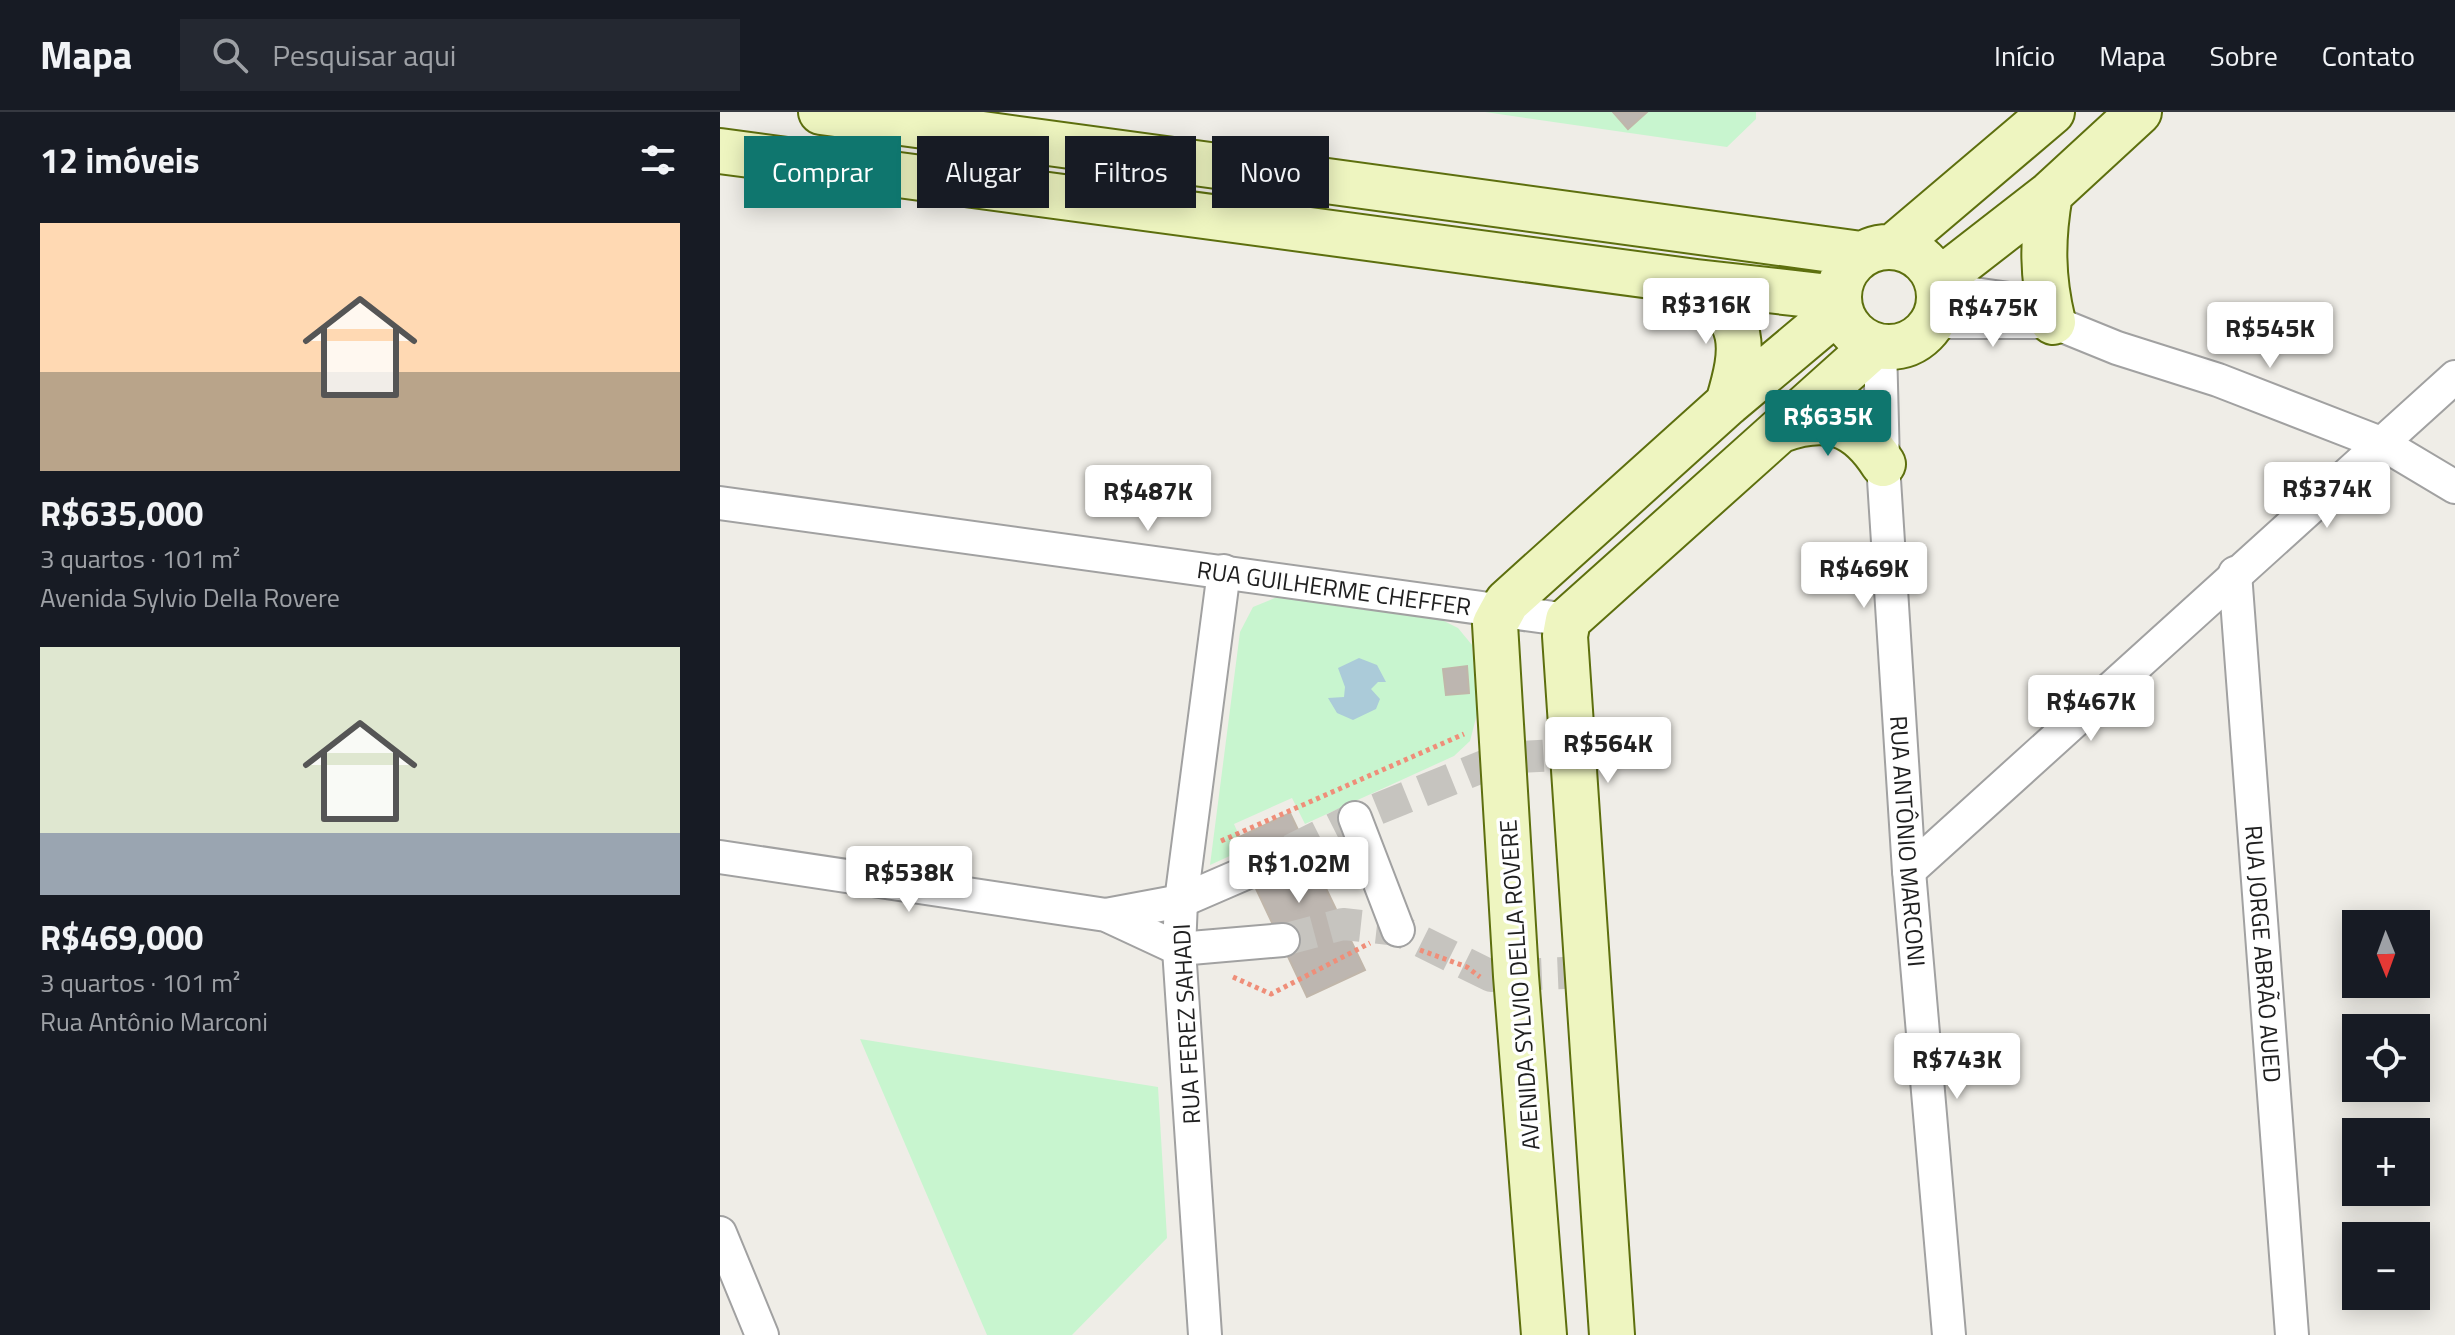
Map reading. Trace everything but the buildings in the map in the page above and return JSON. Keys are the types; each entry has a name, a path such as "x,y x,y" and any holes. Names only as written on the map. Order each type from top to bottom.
{"main road":[{"path":"2052,112 1842,278 1839,304 1850,329 1878,346 1907,344 1925,333 1937,297 2139,112"},
{"path":"812,136 814,124 824,113 1878,250 1921,257 1937,297"},
{"path":"720,151 744,154"},
{"path":"901,175 1839,304"},
{"path":"2050,194 2042,241 2045,288 2053,322"},
{"path":"1696,282 1717,298 1737,329 1739,366 1728,403"},
{"path":"1499,612 1839,304"},
{"path":"1612,1335 1572,754 1565,636 1568,620 1878,346"},
{"path":"1781,430 1799,423 1836,424 1854,431 1869,443 1883,464"},
{"name":"AVENIDA SYLVIO DELLA ROVERE","path":"1499,612 1495,636 1516,976 1544,1335"}],"street":[{"path":"1937,297 2053,322 2117,348 2218,380 2383,444 2455,487"},
{"name":"RUA ANTÔNIO MARCONI","path":"1878,346 1909,871 1949,1335"},
{"path":"1909,871 2455,377"},
{"name":"RUA GUILHERME CHEFFER","path":"720,503 1568,620"},
{"name":"RUA FEREZ SAHADI","path":"1205,1335 1179,949 1181,901 1224,571"},
{"name":"RUA JORGE ABRÃO AUED","path":"2235,573 2292,1335"},
{"path":"1355,818 1397,937"},
{"path":"720,857 1106,915 1179,949 1283,940"},
{"path":"1106,915 1181,901 1248,872"},
{"path":"720,1233 762,1335"}],"path":[{"path":"1219,827 1217,842 1462,736 1471,723"},
{"path":"1227,974 1271,994 1397,937 1467,967 1486,986"}],"green space":[{"path":"1485,112 1756,112 1756,119 1727,147"},
{"path":"1282,595 1434,616 1458,628 1472,645 1477,714 1470,741 1454,756 1305,824 1292,798 1234,824 1245,849 1210,865 1240,632 1253,607"},
{"path":"860,1039 1158,1087 1167,1238 1072,1335 987,1335"}],"water":[{"path":"1359,658 1377,665 1386,682 1378,682 1371,689 1380,699 1376,709 1353,720 1337,713 1328,698 1344,697 1345,687 1338,668"}],"tunnel":[{"path":"1248,872 1355,818 1504,758 1572,754"},
{"path":"1283,940 1343,924 1398,930 1491,976 1586,972"}]}
